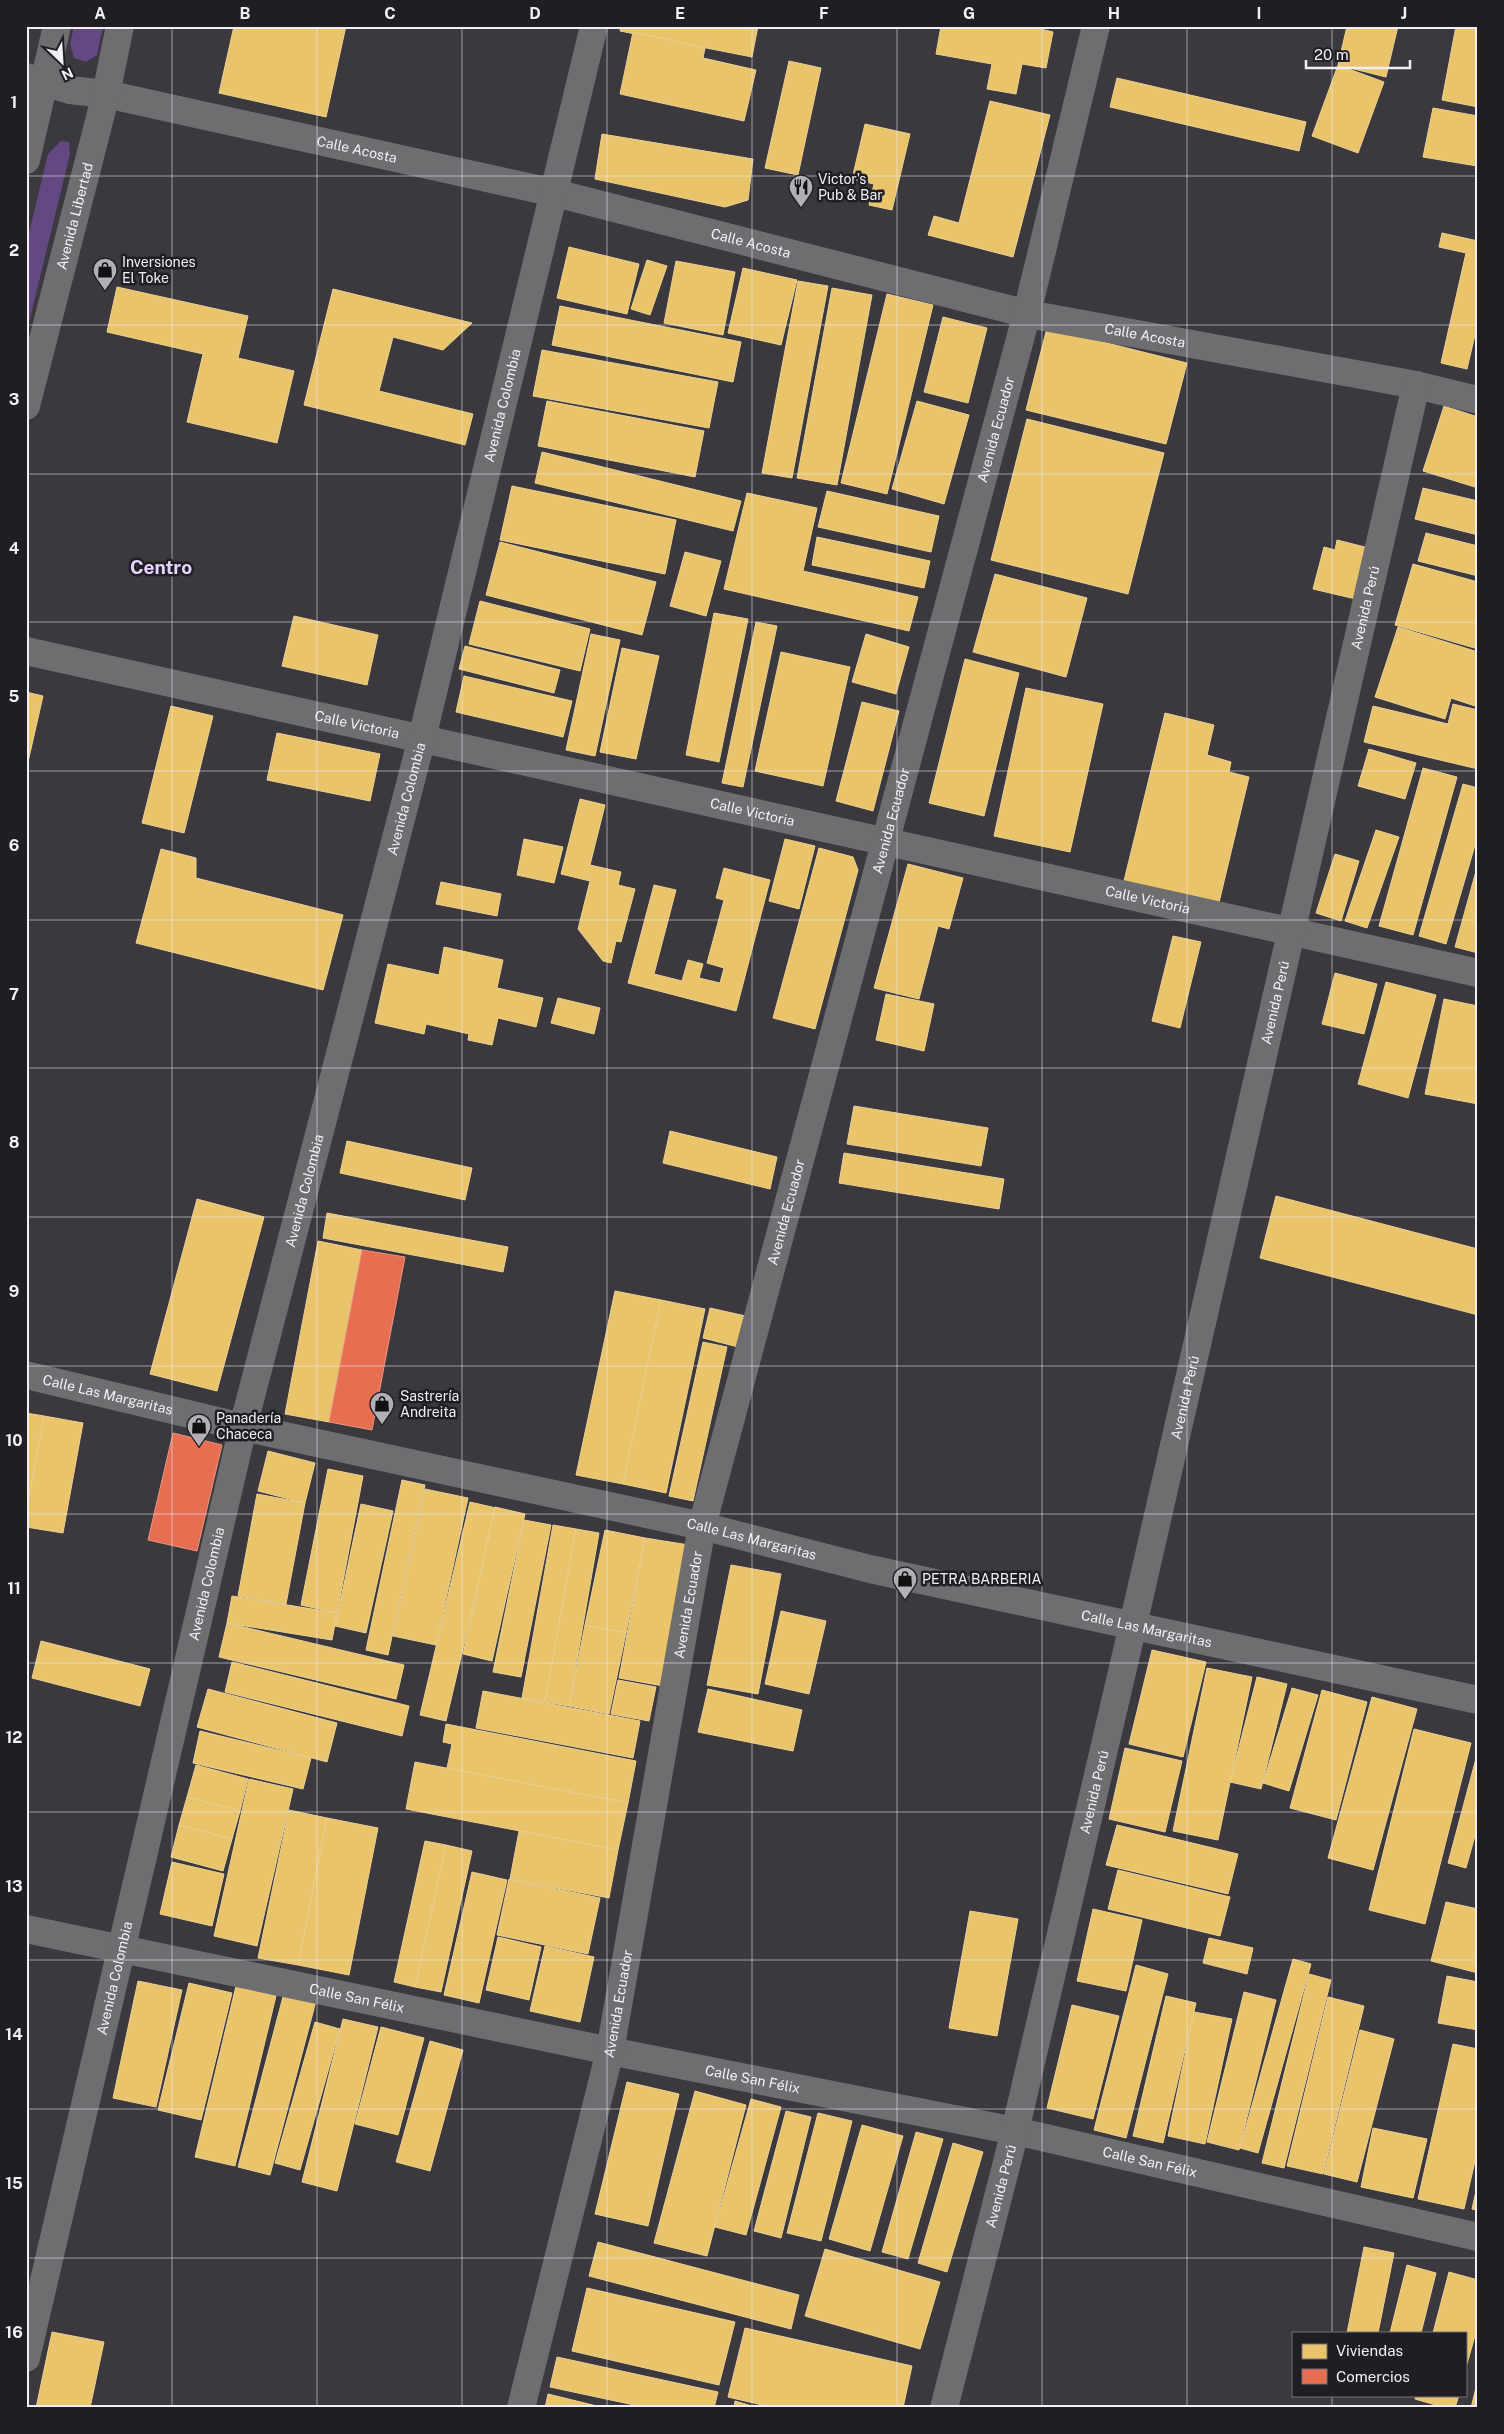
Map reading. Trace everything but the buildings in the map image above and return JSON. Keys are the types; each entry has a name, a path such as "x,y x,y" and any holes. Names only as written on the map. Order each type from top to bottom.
{"street":[{"path":"26,160 36,79 57,26"},
{"name":"Avenida Libertad","path":"26,406 106,94 120,26"},
{"name":"Avenida Colombia","path":"26,2358 243,1427 422,738 594,26"},
{"name":"Avenida Ecuador","path":"521,2408 610,2051 702,1526 1026,313 1096,26"},
{"name":"Calle Acosta","path":"36,79 70,90 106,94 554,193 1026,313 1416,386 1478,400"},
{"name":"Avenida Perú","path":"944,2408 1015,2131 1133,1625 1416,386"},
{"name":"Calle Victoria","path":"26,651 1478,973"},
{"name":"Calle Las Margaritas","path":"26,1375 243,1427 702,1526 870,1569 1478,1700"},
{"name":"Calle San Félix","path":"26,1929 610,2051 1015,2131 1478,2237"}],"shaded area":[{"path":"74,26 103,26 97,55 86,62 74,58 70,44"},
{"path":"61,141 69,142 70,154 26,335 26,245 48,154"}],"place":[{"name":"Victor's Pub & Bar","path":"801,208"},
{"name":"Inversiones El Toke","path":"105,291"},
{"name":"Sastrería Andreita","path":"382,1425"},
{"name":"Panadería Chaceca","path":"199,1447"},
{"name":"PETRA BARBERIA","path":"905,1600"}],"district":[{"name":"Centro","path":"161,567"}]}
